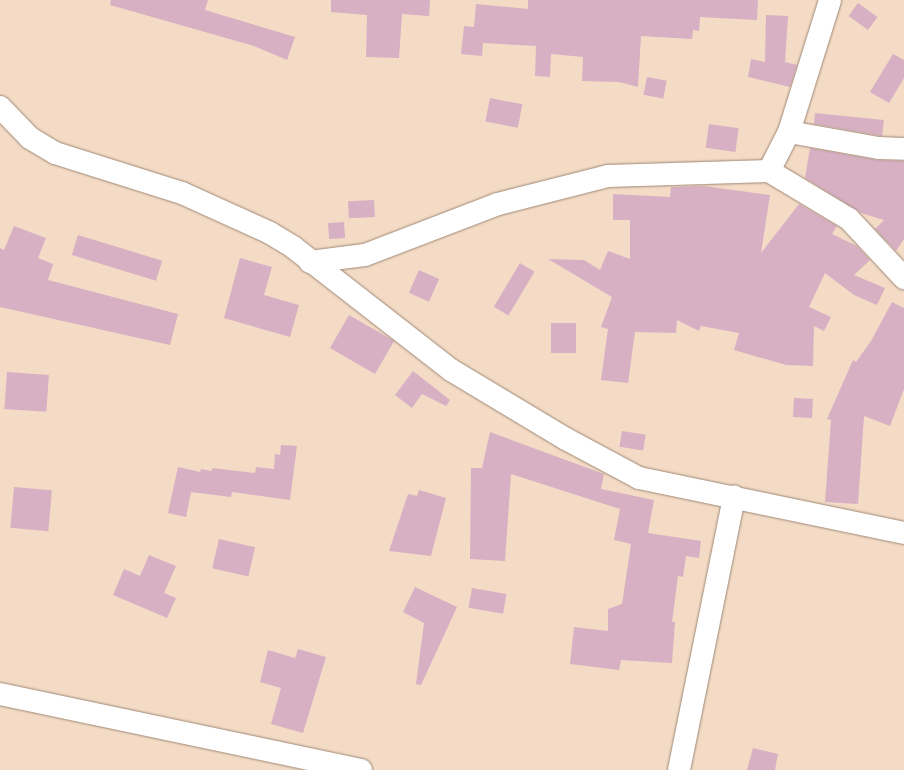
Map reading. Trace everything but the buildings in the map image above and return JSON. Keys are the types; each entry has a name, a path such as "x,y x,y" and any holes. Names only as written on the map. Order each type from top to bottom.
{"street":[{"path":"769,171 789,132 830,0"},
{"path":"0,107 30,138 55,153 182,193 228,212 293,247 310,262 451,370 566,439 639,478 683,489 734,496 904,533"},
{"path":"789,132 879,148 904,149"},
{"path":"310,262 365,255 498,204 608,176 769,171 849,219 904,278"},
{"path":"679,770 734,496"},
{"path":"0,694 361,770"}]}
